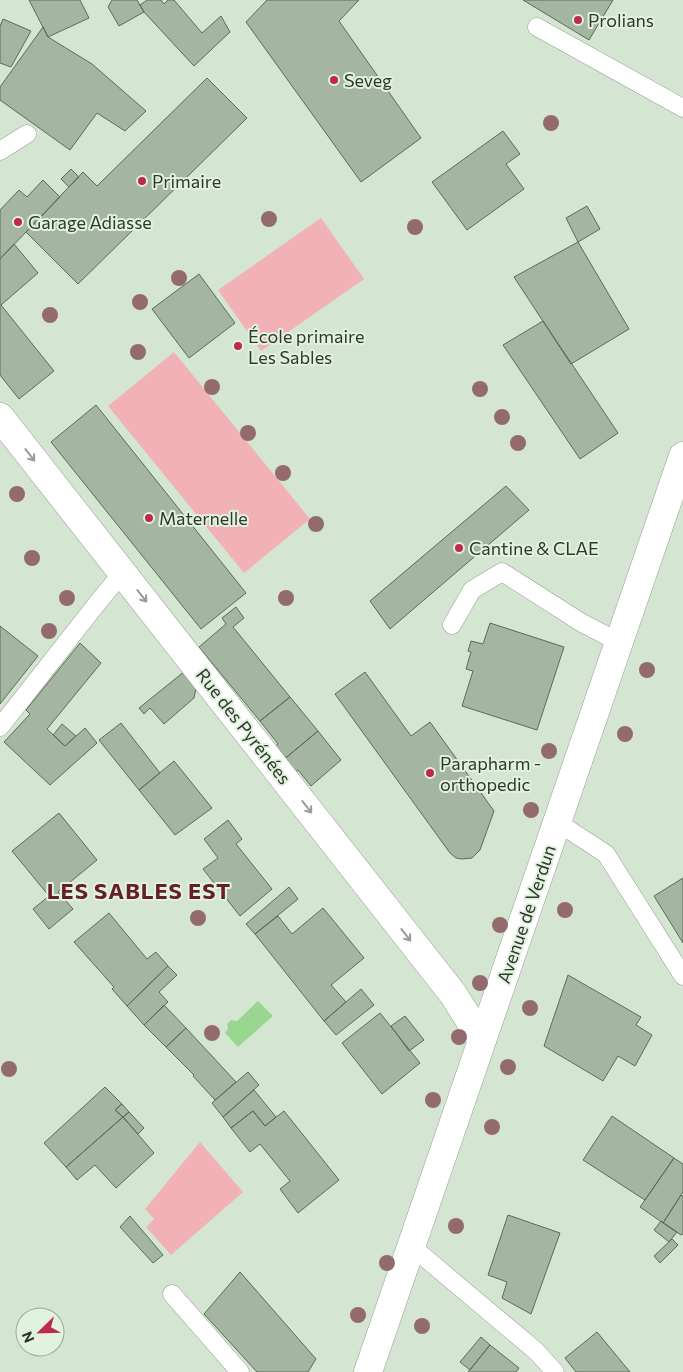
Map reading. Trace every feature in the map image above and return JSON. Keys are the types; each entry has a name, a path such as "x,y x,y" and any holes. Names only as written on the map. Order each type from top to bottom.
{"main road":[{"name":"Rue des Pyrénées","path":"0,416 453,994 482,1040"},
{"name":"Avenue de Verdun","path":"368,1372 683,456"}],"lane":[{"path":"537,27 683,108"},
{"path":"0,151 28,134"},
{"path":"0,727 123,572"},
{"path":"452,625 472,590 502,572 582,623 619,642"},
{"path":"557,822 606,854 683,976"},
{"path":"412,1246 536,1350 555,1372"},
{"path":"172,1294 240,1372"}],"shaded area":[{"path":"321,218 364,279 261,351 218,290"},
{"path":"174,352 310,519 244,573 108,406"},
{"path":"258,1001 273,1016 238,1047 225,1033 228,1029 227,1024 231,1020 237,1021"},
{"path":"200,1142 243,1192 171,1255 146,1227 154,1219 145,1209"}],"building":[{"path":"29,0 80,0 89,18 48,37"},
{"path":"112,0 137,0 144,12 119,26 108,7"},
{"path":"147,0 161,0 164,4 168,0 174,0 202,33 221,16 230,32 194,66 144,12 140,5"},
{"name":"Seveg","path":"267,0 359,0 339,21 421,138 361,182 246,22"},
{"name":"Prolians","path":"523,0 613,0 589,40"},
{"path":"3,19 31,31 11,67 0,63 0,26"},
{"path":"43,27 48,37 92,64 146,111 125,131 97,113 70,150 0,100 0,87"},
{"name":"Primaire","path":"207,78 247,118 78,284 26,232 83,172 97,186"},
{"path":"503,131 520,154 506,164 524,189 467,230 432,182"},
{"path":"71,169 79,177 69,187 61,179"},
{"name":"Garage Adiasse","path":"43,180 60,197 0,259 0,210 19,190 27,197"},
{"path":"587,206 600,229 578,242 566,218"},
{"path":"578,242 629,329 571,364 514,277"},
{"path":"14,244 38,273 1,305 54,371 19,399 0,375 0,259"},
{"path":"199,274 235,323 189,358 152,309"},
{"path":"543,321 618,433 580,459 503,345"},
{"name":"Maternelle","path":"96,405 246,593 201,629 51,442"},
{"name":"Cantine & CLAE","path":"506,486 529,510 390,629 370,601"},
{"path":"236,607 244,618 233,627 290,697 260,721 199,647 226,624 222,618"},
{"path":"490,623 564,647 537,730 462,706 473,671 466,669 471,652 468,651 471,641 483,644"},
{"path":"0,626 38,656 0,704"},
{"path":"80,643 101,663 47,729 65,746 85,728 97,743 50,785 4,742 30,714 26,710"},
{"path":"185,671 197,683 194,698 164,724 150,708 144,714 139,708"},
{"name":"Parapharm - orthopedic","path":"365,672 411,736 430,722 494,811 480,850 472,858 456,858 450,853 335,694"},
{"path":"290,697 318,731 282,761 272,749 278,744 260,721"},
{"path":"121,723 160,773 139,790 99,740"},
{"path":"62,724 76,736 65,746 53,735"},
{"path":"318,731 341,760 311,786 298,770 293,774 282,761"},
{"path":"174,761 212,808 175,835 139,790"},
{"path":"59,813 97,860 58,892 73,909 49,929 33,909 49,896 12,851"},
{"path":"228,820 242,839 236,844 272,889 240,916 203,869 218,858 204,839"},
{"path":"683,878 683,943 654,896"},
{"path":"289,887 298,899 255,934 246,924"},
{"path":"323,908 364,958 331,985 346,1002 324,1021 255,934 278,916 292,934"},
{"path":"109,913 147,959 156,952 168,966 127,1006 112,989 114,987 74,942"},
{"path":"168,966 177,975 159,992 168,1002 144,1025 127,1006"},
{"path":"568,975 641,1017 636,1025 652,1035 635,1066 618,1056 603,1081 544,1046"},
{"path":"361,989 374,1005 336,1035 324,1021"},
{"path":"164,1005 186,1028 166,1047 144,1025"},
{"path":"380,1013 420,1063 382,1094 342,1043"},
{"path":"405,1016 424,1040 409,1051 391,1026"},
{"path":"186,1028 236,1082 215,1100 194,1075 166,1047"},
{"path":"248,1072 259,1085 223,1117 212,1103"},
{"path":"105,1087 122,1104 115,1110 123,1117 66,1167 44,1143"},
{"path":"254,1090 276,1117 265,1126 253,1111 231,1128 223,1117"},
{"path":"122,1104 129,1112 123,1117 115,1110"},
{"path":"253,1111 265,1126 284,1111 339,1180 298,1213 280,1189 290,1181 260,1144 250,1152 231,1128"},
{"path":"129,1112 144,1128 138,1134 123,1117"},
{"path":"612,1116 674,1158 645,1200 583,1160"},
{"path":"123,1117 154,1153 116,1188 95,1165 77,1180 66,1167"},
{"path":"674,1158 683,1164 683,1192 663,1223 640,1207"},
{"path":"681,1195 683,1196 683,1234 681,1235 663,1223"},
{"path":"508,1215 560,1233 531,1314 502,1298 507,1282 488,1275"},
{"path":"130,1216 163,1255 153,1263 120,1227"},
{"path":"661,1221 677,1232 669,1242 654,1230"},
{"path":"672,1239 678,1245 660,1263 654,1256"},
{"path":"240,1272 316,1359 308,1372 257,1372 204,1314"},
{"path":"597,1332 630,1372 576,1372 565,1358"},
{"path":"481,1337 490,1345 470,1370 460,1362"},
{"path":"490,1345 519,1368 516,1372 468,1372"}],"place":[{"name":"Prolians","path":"578,20"},
{"name":"Seveg","path":"334,80"},
{"name":"Primaire","path":"142,181"},
{"name":"Garage Adiasse","path":"18,222"},
{"name":"École primaire Les Sables","path":"238,346"},
{"name":"Maternelle","path":"149,518"},
{"name":"Cantine & CLAE","path":"459,548"},
{"name":"Parapharm - orthopedic","path":"430,773"}],"district":[{"name":"LES SABLES EST","path":"139,890"}]}
